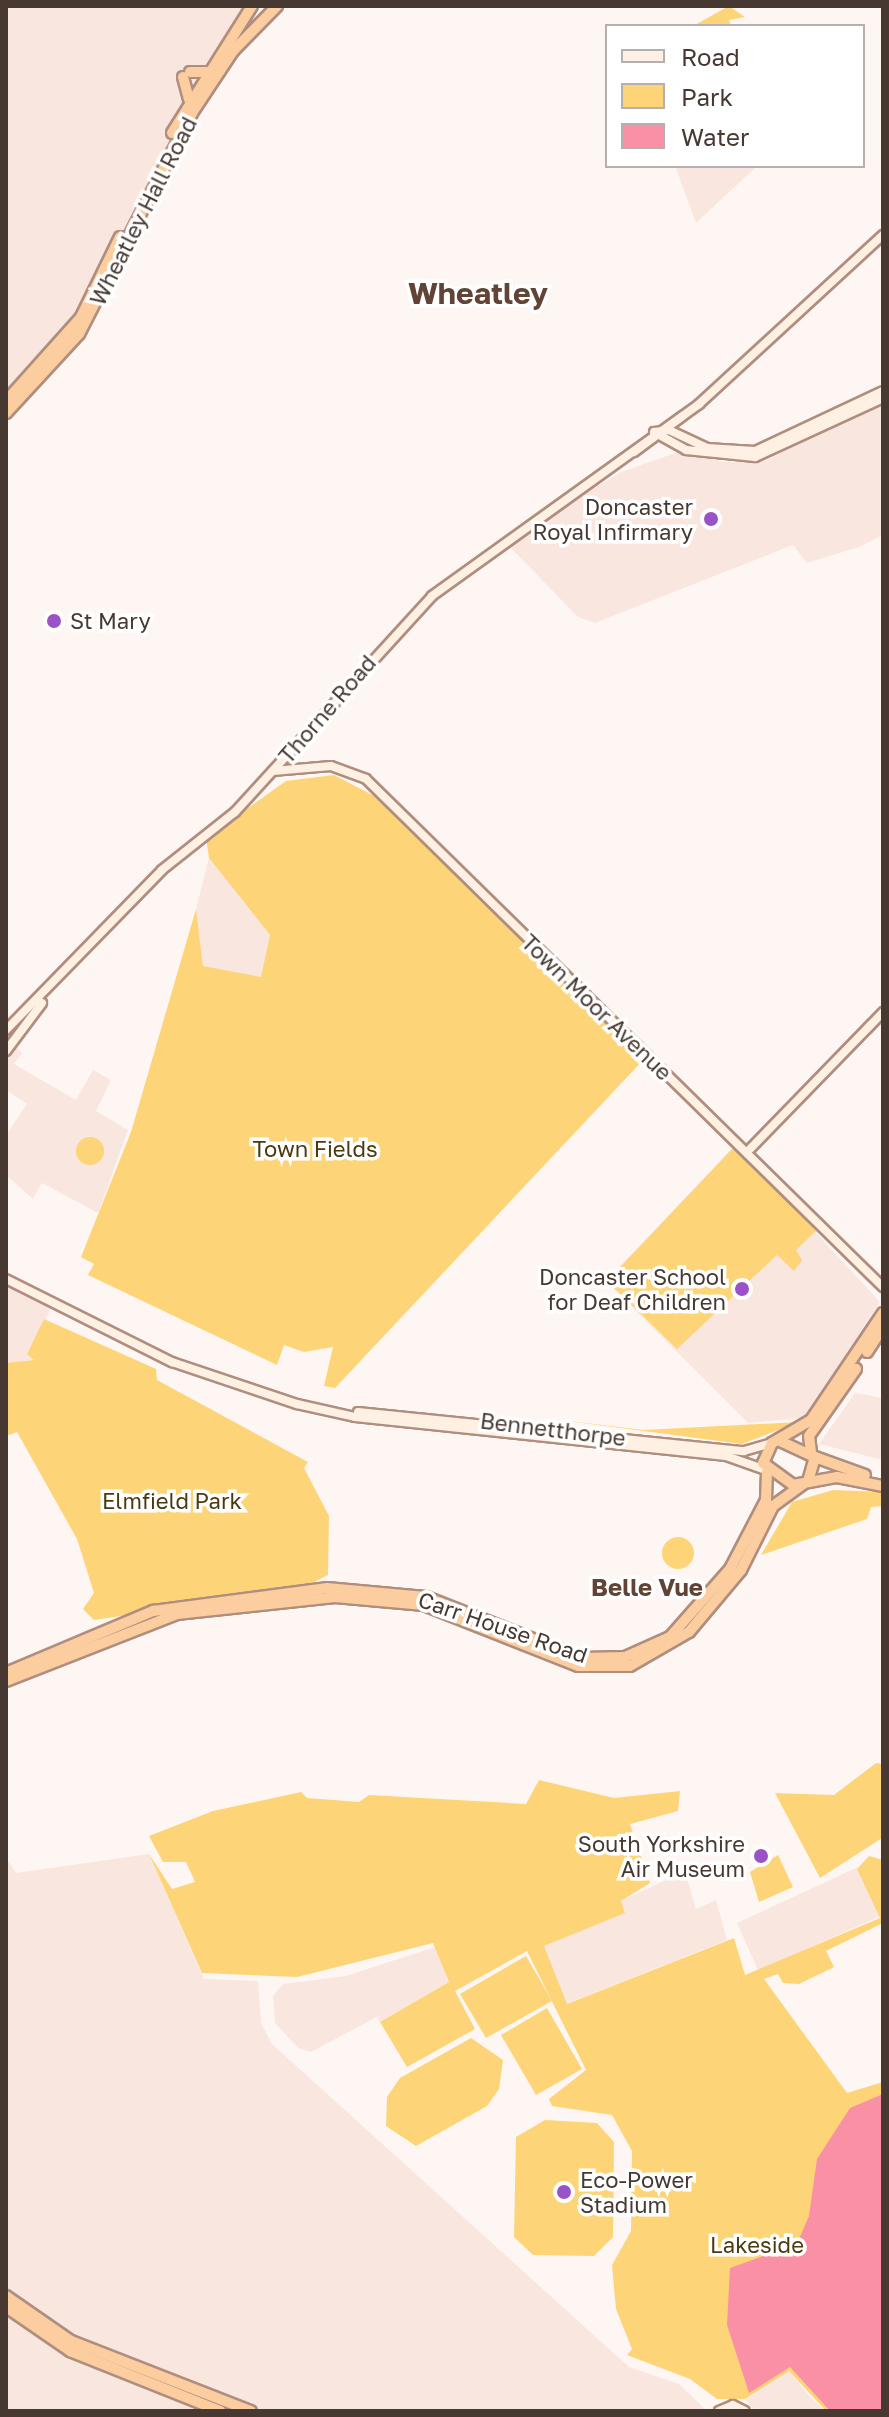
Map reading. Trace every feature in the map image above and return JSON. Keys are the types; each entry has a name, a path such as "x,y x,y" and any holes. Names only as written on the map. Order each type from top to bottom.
{"highway":[{"path":"237,25 245,6"},
{"name":"Wheatley Hall Road","path":"6,401 81,317 205,72 252,6"},
{"name":"Wheatley Hall Road","path":"6,413 104,295 177,138 231,54 277,6"},
{"path":"237,25 253,14 259,24"},
{"path":"188,104 191,89 186,75 205,72 231,54"},
{"path":"774,1442 811,1420 883,1313"},
{"path":"804,1484 813,1454 809,1436 883,1327"},
{"path":"774,1442 813,1454 879,1482"},
{"name":"Carr House Road","path":"6,1673 153,1611 327,1588 426,1597 582,1658 638,1653 670,1637 730,1569 766,1500 766,1471 774,1442"},
{"path":"766,1471 804,1484 837,1477 879,1482"},
{"path":"778,1501 836,1482 879,1482"},
{"name":"Carr House Road","path":"6,1681 177,1614 335,1597 424,1605 578,1666 630,1666 689,1632 741,1570 778,1501 804,1484"},
{"path":"6,2296 71,2341 251,2411"},
{"path":"6,2307 70,2351 220,2411"}],"street":[{"name":"Thorne Road","path":"657,435 669,430 883,235"},
{"path":"669,430 698,446 755,451 883,391"},
{"path":"657,435 714,455 765,455 883,398"},
{"name":"Thorne Road","path":"6,1051 46,996 162,870 273,771 454,576 684,415"},
{"path":"282,760 292,767"},
{"name":"Town Moor Avenue","path":"273,771 292,767 338,767 366,779 607,1020 750,1149 883,1287"},
{"name":"Thorne Road","path":"6,1030 46,996"},
{"path":"750,1149 883,1012"},
{"name":"Bennetthorpe","path":"6,1279 172,1362 333,1411 726,1456 766,1471"},
{"name":"Bennetthorpe","path":"333,1411 471,1419 744,1451 774,1442"},
{"path":"719,2411 733,2405 745,2411"}],"shaded area":[{"path":"6,6 252,6 207,68 93,292 6,395"},
{"path":"676,168 755,168 696,223"},
{"name":"Doncaster Royal Infirmary","path":"883,400 883,535 859,547 807,563 793,545 595,623 578,617 505,542 621,472 681,451 723,462 765,461"},
{"path":"209,858 270,935 261,978 203,966 196,909"},
{"path":"6,1039 22,1053 14,1064 76,1100 93,1070 111,1080 96,1111 128,1130 98,1213 42,1183 33,1199 6,1175 6,1135 27,1104 6,1090"},
{"name":"Doncaster School for Deaf Children","path":"735,1145 880,1302 804,1418 748,1423 606,1281"},
{"path":"6,1278 54,1303 27,1354 35,1360 6,1363"},
{"path":"855,1393 883,1398 883,1460 819,1444"},
{"path":"149,1854 204,1979 258,1981 261,2023 272,2044 629,2367 679,2384 707,2411 6,2411 6,1858 16,1873"},
{"path":"858,1867 881,1916 758,1970 737,1923"},
{"path":"685,1871 696,1909 716,1900 727,1940 566,2004 543,1946 625,1913 621,1901"},
{"path":"435,1947 449,1982 380,2022 377,2017 311,2052 298,2048 275,2023 273,1996 283,1984 346,1976"},
{"path":"789,2371 826,2411 755,2411 745,2400"}],"green space":[{"path":"729,6 745,17 729,20 730,24 697,24"},
{"name":"Town Fields","path":"334,775 380,799 646,1057 335,1388 324,1386 333,1347 304,1352 284,1345 277,1365 88,1275 94,1264 81,1257 131,1132 196,909 203,966 261,977 270,935 209,858 206,838 286,781"},
{"path":"90,1137 100,1141 104,1151 100,1161 90,1165 80,1161 76,1151 80,1141"},
{"path":"735,1146 816,1231 796,1250 802,1260 794,1271 777,1255 677,1349 607,1281"},
{"name":"Elmfield Park","path":"44,1319 156,1369 157,1380 308,1462 304,1468 329,1516 328,1575 298,1590 94,1620 83,1609 94,1593 77,1539 17,1432 6,1436 6,1363 34,1360 27,1354"},
{"path":"545,1418 643,1430 799,1422 742,1444"},
{"path":"833,1490 883,1492 883,1506 871,1507 867,1519 761,1555 792,1502"},
{"path":"678,1537 689,1542 694,1553 689,1564 678,1569 667,1564 662,1553 667,1542"},
{"path":"876,1763 883,1764 882,1838 820,1878 775,1793 834,1795"},
{"name":"Lakeside","path":"539,1780 614,1798 680,1791 678,1811 630,1824 650,1883 621,1901 625,1913 544,1946 567,2004 734,1938 745,1975 880,1918 857,1869 869,1856 883,1860 883,1923 826,1951 834,1967 799,1984 783,1983 778,1974 764,1979 847,2093 883,2082 883,2411 826,2411 789,2371 745,2399 717,2399 690,2379 627,2355 632,2349 616,2309 612,2265 631,2231 632,2151 612,2115 552,2106 549,2099 586,2070 527,1951 455,1991 475,2029 407,2067 380,2022 449,1982 433,1943 297,1977 202,1973 149,1854 172,1889 195,1882 186,1862 163,1862 149,1836 213,1811 301,1792 307,1798 359,1802 369,1795 526,1804"},
{"path":"778,1855 793,1887 759,1902 750,1872"},
{"path":"526,1956 552,2001 486,2038 460,1994"},
{"path":"547,2008 582,2069 536,2095 501,2035"},
{"path":"471,2038 503,2060 499,2089 487,2106 416,2146 386,2126 387,2097 400,2078"},
{"name":"Eco-Power Stadium","path":"545,2120 597,2123 614,2142 613,2237 594,2256 533,2255 514,2237 516,2137"}],"water":[{"name":"Lakeside","path":"883,2094 883,2411 830,2411 790,2367 749,2393 727,2325 730,2268 797,2244 809,2216 817,2159 850,2108"}],"place":[{"name":"Doncaster Royal Infirmary","path":"711,519"},
{"name":"St Mary","path":"54,621"},
{"name":"Doncaster School for Deaf Children","path":"742,1289"},
{"name":"South Yorkshire Air Museum","path":"761,1856"},
{"name":"Eco-Power Stadium","path":"564,2192"}],"district":[{"name":"Wheatley","path":"478,293"},
{"name":"Belle Vue","path":"647,1587"}]}
